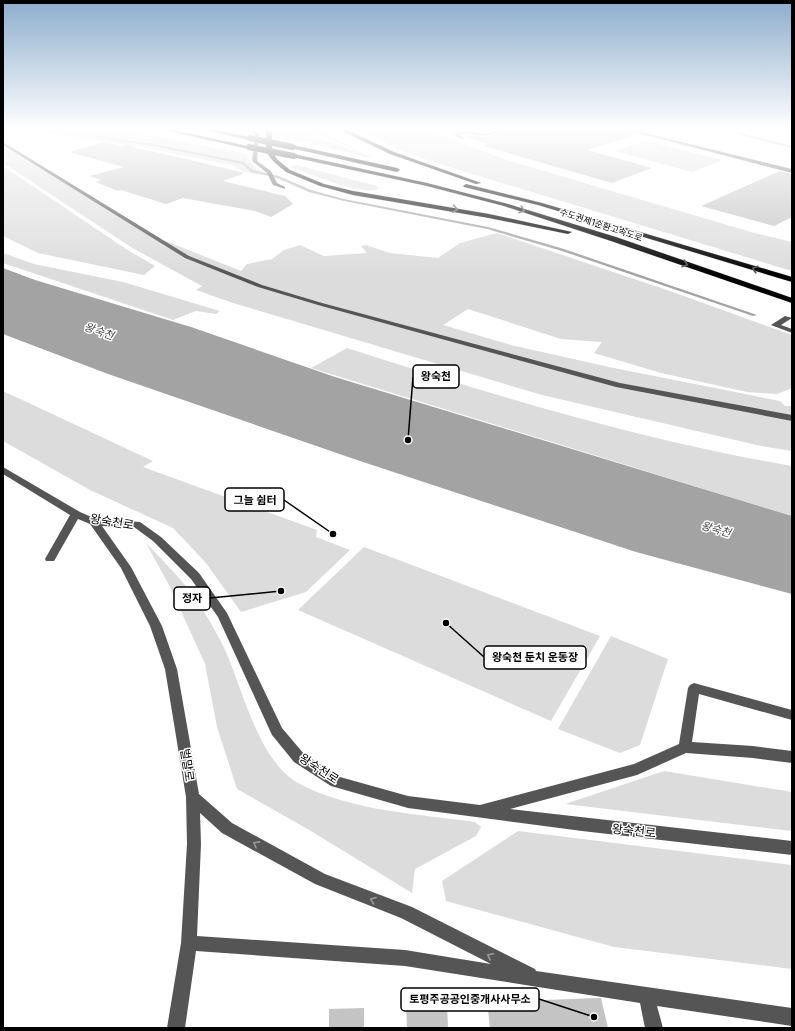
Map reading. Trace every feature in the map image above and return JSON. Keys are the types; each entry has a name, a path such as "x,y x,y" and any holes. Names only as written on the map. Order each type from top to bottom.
{"highway":[{"path":"305,178 322,185 392,200 443,207 541,226 648,252"},
{"name":"수도권제1순환고속도로","path":"396,178 460,192 513,207 792,301"},
{"path":"462,178 540,204"},
{"name":"수도권제1순환고속도로","path":"461,185 540,204 792,280"}],"street":[{"path":"61,178 156,236 187,257 260,286 320,304 619,385 792,418"},
{"path":"272,178 275,184 283,188"},
{"path":"788,318 775,325 792,331"},
{"name":"왕숙천로","path":"3,470 76,514 94,522 136,524 157,539 195,576 223,616 277,731 299,758 336,782 408,802 478,812 792,848"},
{"path":"50,559 76,514"},
{"name":"벌말로","path":"94,522 126,567 156,626 169,662 193,797 194,844 189,943 176,1028"},
{"path":"686,747 694,688 792,715"},
{"path":"478,812 637,769 686,747 753,752 792,757"},
{"path":"193,797 227,828 320,879 406,912 537,980"},
{"path":"189,943 405,958 537,980 792,1017"},
{"path":"646,995 654,1028"}],"shaded area":[{"path":"3,178 21,178 126,249 155,266 144,275 38,253 3,236"},
{"path":"26,178 56,178 155,238 241,271 247,264 272,259 284,250 300,245 324,256 367,253 361,246 366,245 390,253 438,258 460,243 497,233 670,291 792,335 792,388 777,394 747,392 661,373 594,353 602,342 561,339 468,309 443,325 511,345 609,367 780,401 785,406 792,406 792,451 761,446 542,395 233,303 196,290 202,286 134,249"},
{"path":"322,178 347,178 377,186 379,189 360,190"},
{"path":"486,178 568,178 751,232 792,242 792,271"},
{"path":"3,253 34,264 123,282 220,311 216,314 196,311 173,320 3,263"},
{"path":"347,348 457,383 623,430 792,466 792,516 311,368"},
{"path":"3,391 153,461 143,467 317,530 316,537 350,550 306,592 241,612 206,563 173,528 90,490 3,441"},
{"path":"146,543 182,581 208,618 226,652 254,724 273,759 284,773 298,783 318,792 362,806 408,814 475,822 481,827 476,836 415,869 412,893 311,831 237,789 217,727 205,664 170,587"},
{"path":"364,547 600,636 551,721 298,610"},
{"path":"611,636 668,659 640,745 620,753 558,729"},
{"path":"664,771 792,792 792,831 565,804"},
{"path":"518,831 792,865 792,969 614,947 446,901 442,881"}],"water":[{"path":"3,268 35,280 191,327 335,377 792,516 792,594 636,552 357,460 108,374 3,334"}],"building":[{"path":"96,178 231,178 223,181 285,196 293,204 271,217 255,211 183,198 166,204 121,190 118,191 96,182 101,180"},
{"path":"595,178 625,178 612,183"},
{"path":"764,178 792,178 792,217 774,226 701,206"},
{"path":"601,998 608,1028 490,1028 487,1001"},
{"path":"447,1004 448,1028 407,1028 406,1005"},
{"path":"364,1008 364,1028 329,1028 329,1009"}],"waterway":[{"path":"281,178 310,191 344,200 488,228 563,250 755,315"}],"place":[{"name":"왕숙천","path":"408,440"},
{"name":"그늘 쉼터","path":"333,534"},
{"name":"정자","path":"281,591"},
{"name":"왕숙천 둔치 운동장","path":"446,623"},
{"name":"토평주공공인중개사사무소","path":"594,1017"}]}
